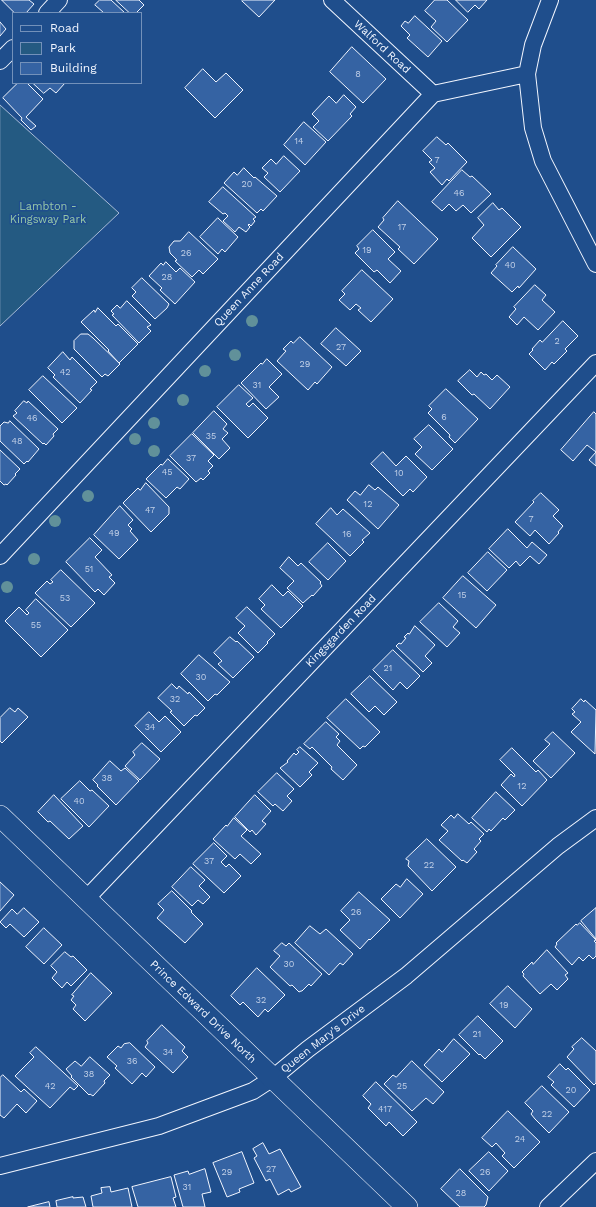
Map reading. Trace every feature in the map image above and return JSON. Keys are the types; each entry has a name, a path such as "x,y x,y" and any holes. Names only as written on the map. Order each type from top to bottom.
{"street":[{"path":"48,12 59,0"},
{"name":"Walford Road","path":"332,0 433,94"},
{"path":"550,0 533,45 527,74 533,128 543,160 596,264"},
{"path":"0,61 12,49"},
{"path":"433,94 527,74"},
{"name":"Queen Anne Road","path":"0,556 433,94"},
{"name":"Kingsgarden Road","path":"86,899 596,363"},
{"name":"Prince Edward Drive North","path":"0,816 407,1207"},
{"name":"Queen Mary's Drive","path":"0,1166 159,1126 253,1091 273,1078 406,976 558,846 596,818"},
{"path":"548,1207 596,1161"}],"green space":[{"name":"Lambton - Kingsway Park","path":"0,105 119,213 0,326"}],"building":[{"path":"2,0 29,0 34,4 27,12 14,12"},
{"path":"100,0 111,0 124,12 103,12 95,5"},
{"path":"116,0 139,0 144,5 137,12 129,12"},
{"path":"275,0 259,17 242,1"},
{"path":"435,0 447,0 468,20 447,42 431,27 436,21 425,11"},
{"path":"456,0 487,0 479,9 475,5 468,12"},
{"path":"415,16 442,41 428,57 407,38 410,35 401,26 405,21 408,23"},
{"path":"0,22 6,29 0,36"},
{"path":"352,47 386,79 363,103 330,72"},
{"path":"203,69 216,82 226,73 243,90 215,118 185,88"},
{"path":"17,84 28,84 43,99 26,117 36,126 31,130 3,98"},
{"path":"34,84 64,84 56,93 50,88 44,93"},
{"path":"344,95 356,107 350,114 352,116 328,141 313,127 319,121 312,114 329,96 336,103"},
{"path":"304,122 326,142 305,165 284,145"},
{"path":"437,137 446,145 448,143 467,162 449,181 447,179 442,185 430,172 435,168 429,162 432,160 423,151"},
{"path":"284,156 300,171 280,192 264,177 268,173 262,168 271,159 276,164"},
{"path":"244,168 277,196 263,211 261,209 257,213 224,183 234,172 237,175"},
{"path":"462,170 470,177 472,176 491,194 471,213 463,205 456,211 449,204 442,211 432,202"},
{"path":"223,187 256,217 253,219 255,221 251,226 249,224 248,225 250,227 246,232 239,227 235,232 223,221 228,216 225,213 223,214 209,202"},
{"path":"398,201 438,239 414,264 398,249 400,247 378,227 384,220 383,218"},
{"path":"493,203 499,210 502,208 521,227 491,257 472,238 484,225 478,218"},
{"path":"218,218 238,237 225,252 222,249 218,254 200,237"},
{"path":"373,230 395,252 388,259 401,271 390,283 377,270 374,272 355,253 359,249 357,246"},
{"path":"189,232 218,259 203,274 199,270 192,277 175,261 177,260 170,253 169,247 174,241 180,241"},
{"path":"513,247 536,269 519,288 518,286 512,292 491,273 497,266 496,265"},
{"path":"166,262 176,272 180,268 195,282 175,304 160,290 162,288 149,276 161,263 163,265"},
{"path":"362,270 393,299 371,322 358,310 361,308 356,304 350,310 339,300 345,294 342,291"},
{"path":"142,278 169,304 167,308 155,319 132,296 136,292 132,288"},
{"path":"535,285 546,295 542,300 555,312 538,330 524,317 517,325 509,317 516,309 514,307"},
{"path":"127,301 151,325 147,327 151,331 139,343 112,315 114,314 111,311 117,305 120,308"},
{"path":"98,308 116,326 118,324 138,344 119,363 108,351 109,350 81,322"},
{"path":"563,321 578,336 565,349 567,351 554,364 552,362 545,370 529,354 540,340 542,342"},
{"path":"336,328 361,351 346,366 321,344"},
{"path":"81,334 88,334 120,364 108,376 105,374 102,377 74,349 74,341"},
{"path":"300,337 332,367 317,384 315,382 308,390 277,361 286,351 283,349 291,341 293,343"},
{"path":"63,352 70,360 72,357 97,382 80,403 53,377 55,375 48,368"},
{"path":"267,359 282,374 269,387 279,397 266,409 241,383"},
{"path":"470,370 477,377 481,372 484,375 486,374 492,380 497,375 510,387 490,409 474,394 472,395 458,381"},
{"path":"43,376 77,408 62,423 29,390"},
{"path":"239,385 253,398 246,404 249,407 253,403 268,418 248,438 217,407"},
{"path":"446,389 478,419 455,443 449,437 450,435 428,413 432,409 429,406"},
{"path":"24,401 27,403 28,401 58,429 46,445 44,443 43,444 13,416 17,413 15,411"},
{"path":"214,411 227,424 223,429 228,433 222,439 230,448 219,459 193,433"},
{"path":"594,412 596,414 596,452 587,445 573,461 561,450"},
{"path":"10,421 39,449 28,462 27,461 24,464 0,441 0,426 4,422 8,423"},
{"path":"429,425 453,449 432,470 415,454 422,447 414,439"},
{"path":"192,434 214,455 208,461 213,466 208,471 210,473 203,480 201,478 196,482 170,456"},
{"path":"0,450 20,469 7,485 4,485 0,481"},
{"path":"383,452 396,466 406,456 427,477 413,492 410,489 403,496 371,464"},
{"path":"596,452 596,466 589,460"},
{"path":"168,459 189,479 180,489 177,487 166,498 146,479"},
{"path":"146,483 169,507 169,514 151,532 123,503 138,488 140,490"},
{"path":"369,485 375,490 378,487 399,505 378,529 347,500 355,491 360,495"},
{"path":"541,493 559,510 553,516 563,526 549,544 535,530 530,536 515,522"},
{"path":"120,506 133,520 128,525 132,529 130,531 138,540 119,559 94,535"},
{"path":"331,508 337,515 343,509 370,533 362,540 364,542 350,556 316,524"},
{"path":"508,529 527,548 532,542 547,555 539,564 530,556 520,566 516,561 509,568 489,549"},
{"path":"90,538 102,550 95,557 112,575 109,577 115,583 104,595 98,589 95,592 66,562"},
{"path":"328,543 346,561 328,580 309,562"},
{"path":"488,552 507,570 487,591 468,573"},
{"path":"289,557 298,566 301,563 321,582 320,583 322,586 313,596 312,595 303,603 287,588 294,581 280,568"},
{"path":"61,570 95,603 71,627 35,593 47,581 50,584 53,582 51,580"},
{"path":"463,576 496,605 476,628 443,598"},
{"path":"272,585 283,596 288,591 303,606 281,628 261,609 265,605 259,599"},
{"path":"36,599 68,630 41,657 5,621 19,607 27,615 29,613 26,610"},
{"path":"439,603 458,621 453,627 460,633 447,647 420,622"},
{"path":"247,607 275,634 258,653 238,633 245,626 236,618"},
{"path":"415,626 435,645 425,656 432,663 423,672 396,646 399,643 401,644 406,638 404,637 408,633 409,634"},
{"path":"230,637 236,642 237,641 254,657 233,678 218,664 222,661 214,653"},
{"path":"393,650 420,676 407,689 400,682 393,690 373,670"},
{"path":"199,655 230,682 217,695 215,694 208,701 181,674"},
{"path":"370,676 397,702 384,715 375,706 369,712 351,694"},
{"path":"172,684 177,689 179,686 188,694 189,692 205,708 184,726 170,712 172,711 158,698"},
{"path":"346,699 380,732 365,747 363,746 360,749 327,718"},
{"path":"581,699 584,702 585,700 596,710 595,754 571,732 581,722 572,714 575,712 572,709"},
{"path":"10,708 15,712 18,708 28,717 2,743 0,741 0,718"},
{"path":"149,712 159,722 165,716 181,732 161,752 135,726"},
{"path":"326,722 339,734 336,737 340,741 337,745 357,765 343,780 331,769 332,767 312,747 310,749 304,744"},
{"path":"553,732 575,753 551,778 533,761 550,744 545,740"},
{"path":"142,743 160,759 140,780 125,766 135,755 133,752"},
{"path":"300,747 318,763 309,772 312,775 300,787 280,768 288,762 287,761 294,753 296,755 299,752 297,750"},
{"path":"512,748 536,772 538,770 547,780 522,806 501,785 511,774 514,777 515,775 500,760"},
{"path":"110,761 121,771 125,768 139,781 116,805 93,780"},
{"path":"277,773 294,789 287,796 292,801 283,811 275,804 273,806 258,792"},
{"path":"80,781 109,806 89,827 61,799"},
{"path":"496,792 515,810 505,820 503,818 491,831 489,829 487,832 472,818"},
{"path":"54,795 83,826 69,839 38,812"},
{"path":"255,795 271,811 262,821 266,824 256,835 252,830 250,832 235,817"},
{"path":"458,814 469,824 471,822 484,834 479,839 481,841 474,849 477,852 467,863 463,860 462,861 439,840 448,831 441,825 451,815 454,818"},
{"path":"234,818 247,830 241,836 261,854 251,864 240,854 235,859 213,839"},
{"path":"427,839 456,867 432,891 408,866 409,861 406,859"},
{"path":"214,843 227,856 221,862 226,867 229,864 241,876 224,893 193,864"},
{"path":"191,867 205,880 199,886 210,897 203,904 198,900 192,906 172,887"},
{"path":"407,879 423,894 400,918 381,899 396,884 400,887"},
{"path":"0,882 14,895 0,911"},
{"path":"172,891 203,924 185,943 157,918 164,910 158,904"},
{"path":"359,892 390,920 360,949 340,930 350,920 341,911"},
{"path":"24,908 39,922 24,937 10,924 6,928 0,922 12,909 17,914"},
{"path":"596,908 596,939 581,921"},
{"path":"580,923 596,940 594,941 596,943 596,956 593,959 589,955 583,961 579,957 572,965 555,947 557,944 556,943 576,924 577,925"},
{"path":"310,926 320,934 326,929 353,954 343,965 340,963 329,975 295,943"},
{"path":"44,928 62,945 44,964 26,947"},
{"path":"282,943 286,946 289,943 322,974 311,986 309,984 302,991 299,992 292,985 290,986 270,967 280,956 274,951"},
{"path":"547,950 568,973 565,975 568,979 557,990 551,984 540,994 523,976 524,974 522,972 532,962 533,964"},
{"path":"65,952 71,957 73,956 87,970 71,986 67,982 62,988 52,978 57,972 51,966"},
{"path":"257,968 285,995 268,1012 265,1009 258,1017 243,1002 240,1005 231,996"},
{"path":"91,973 112,993 85,1021 73,1009 76,1005 71,1000 74,996 72,995"},
{"path":"508,986 532,1009 515,1028 490,1004"},
{"path":"478,1016 503,1041 485,1059 459,1035"},
{"path":"162,1025 185,1047 182,1051 188,1057 173,1073 145,1047 148,1043 147,1041"},
{"path":"582,1038 596,1051 596,1083 594,1085 567,1057 574,1049 572,1047"},
{"path":"454,1039 470,1054 442,1082 424,1065 439,1049 442,1052"},
{"path":"130,1043 155,1067 146,1077 142,1073 132,1084 115,1068 117,1066 107,1057 118,1046 121,1048 124,1044"},
{"path":"36,1047 78,1086 74,1090 70,1087 50,1108 15,1076 34,1057 30,1053"},
{"path":"90,1057 110,1075 93,1096 90,1094 89,1095 71,1077 72,1076 66,1069 75,1061 81,1066"},
{"path":"412,1061 444,1092 433,1104 426,1098 412,1111 384,1084 393,1075 396,1077"},
{"path":"560,1064 566,1070 568,1068 590,1090 574,1107 551,1085 554,1082 548,1077"},
{"path":"3,1075 21,1092 24,1089 37,1101 26,1113 17,1104 4,1118 0,1115 0,1078"},
{"path":"376,1082 417,1122 403,1136 389,1122 386,1126 368,1108 371,1104 363,1096"},
{"path":"542,1086 569,1112 549,1133 531,1114 533,1111 525,1103"},
{"path":"508,1111 540,1142 514,1168 502,1156 505,1153 496,1143 492,1147 482,1138"},
{"path":"263,1143 269,1154 280,1149 301,1187 291,1192 289,1189 278,1195 270,1179 266,1181 254,1158 257,1156 253,1149"},
{"path":"242,1152 254,1183 239,1189 240,1192 227,1197 213,1163"},
{"path":"489,1152 508,1171 489,1191 469,1171"},
{"path":"205,1169 211,1192 202,1194 205,1207 183,1207 174,1175 188,1171 189,1174"},
{"path":"460,1169 488,1197 484,1207 460,1207 441,1189"},
{"path":"171,1177 176,1197 173,1198 176,1207 138,1207 132,1187"},
{"path":"110,1187 111,1192 128,1188 132,1207 93,1207 91,1196 102,1193 101,1188"},
{"path":"73,1197 83,1197 86,1207 57,1207 56,1201"},
{"path":"49,1202 50,1207 28,1207"}]}
